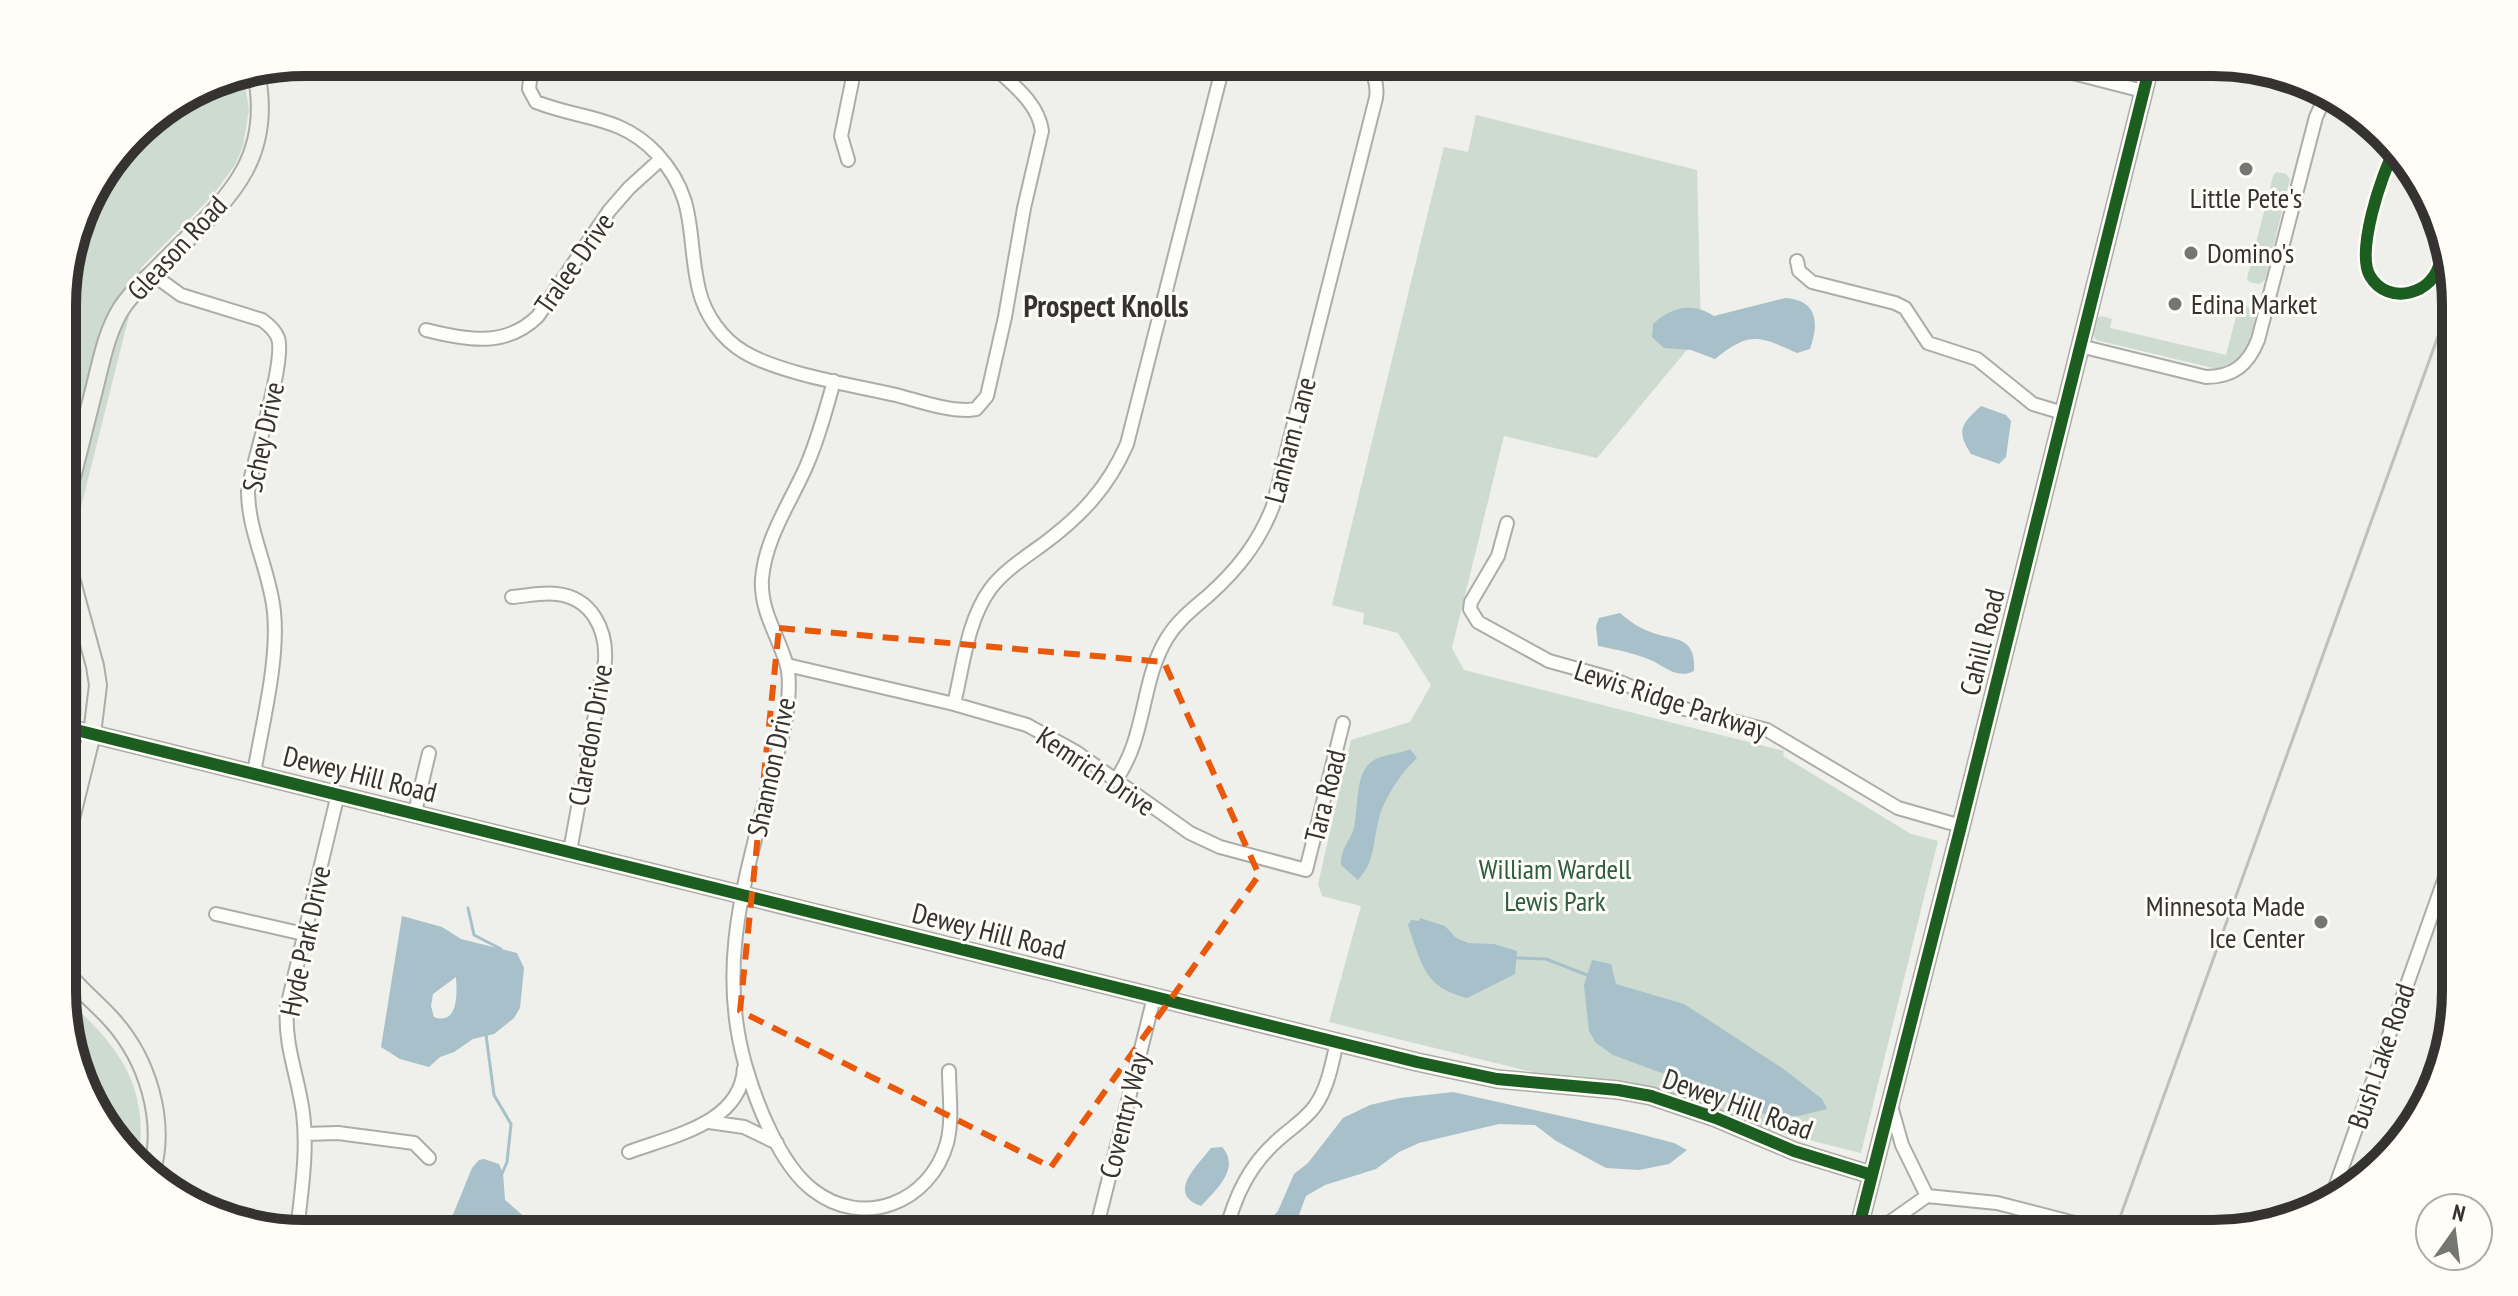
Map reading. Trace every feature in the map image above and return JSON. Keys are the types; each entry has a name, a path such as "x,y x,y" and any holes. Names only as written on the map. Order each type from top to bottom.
{"street":[{"path":"530,76 529,89 536,102 555,110 600,118 621,126 639,137 661,159 681,189 689,210 699,290 714,325 743,352 760,360 834,381 960,410 976,409 987,396 1042,131 1041,121 1030,102 1003,76"},
{"path":"848,160 841,136 852,76"},
{"path":"954,704 973,624 990,589 1002,575 1083,512 1116,469 1127,444 1220,76"},
{"name":"Lanham Lane","path":"1115,781 1136,742 1159,653 1167,639 1189,611 1248,555 1263,531 1273,506 1376,98 1374,76"},
{"path":"2085,76 2143,91"},
{"name":"Cahill Road","path":"1861,1220 2147,76"},
{"name":"Gleason Road","path":"76,463 112,327 122,308 223,200 248,166 258,136 260,117 257,82"},
{"path":"2080,346 2206,377 2233,373 2244,364 2258,340 2322,104"},
{"name":"Tralee Drive","path":"426,330 464,338 498,339 527,327 538,316 609,211 661,159"},
{"path":"1797,261 1799,271 1812,282 1905,308 1928,343 1977,359 2033,404 2063,413"},
{"name":"Schey Drive","path":"152,274 181,295 262,320 278,338 279,362 248,491 248,506 270,591 275,631 254,773"},
{"name":"Shannon Drive","path":"834,381 816,443 775,530 762,579 766,616 787,665 789,681 784,729 741,894 734,935 734,1003 744,1061 777,1143 797,1174 811,1189 827,1199 863,1209 900,1203 929,1179 947,1143 949,1071"},
{"name":"Lewis Ridge Parkway","path":"1507,523 1498,556 1471,602 1473,617 1478,622 1549,661 1610,678 1685,709 1767,730 1898,808 1961,826"},
{"name":"Claredon Drive","path":"512,597 557,594 572,598 585,605 603,630 605,661 570,851"},
{"name":"Gleason Road","path":"76,597 97,676 92,734 76,799"},
{"name":"Kemrich Drive","path":"787,665 954,704 1027,725 1053,737 1190,833 1230,850 1306,870"},
{"name":"Tara Road","path":"1306,870 1343,723"},
{"name":"Dewey Hill Road","path":"76,730 1337,1042 1497,1079 1651,1096 1716,1118 1794,1151 1872,1175"},
{"name":"Dewey Hill Road","path":"415,812 429,753"},
{"name":"Hyde Park Drive","path":"298,1220 305,1134 286,1031 287,1007 338,794"},
{"name":"Bush Lake Road","path":"2337,1183 2442,886"},
{"path":"216,914 304,934"},
{"path":"76,986 111,1019 140,1062 154,1111 156,1137 153,1162"},
{"name":"Coventry Way","path":"1098,1220 1154,997"},
{"path":"1229,1220 1248,1172 1316,1104 1325,1087 1337,1042"},
{"path":"629,1152 709,1122 721,1113 739,1090 744,1061"},
{"path":"1890,1102 1906,1155 1927,1196"},
{"path":"709,1122 744,1127 777,1143"},
{"path":"305,1134 338,1133 414,1143 429,1158"},
{"path":"1893,1220 1927,1196 1997,1203 2063,1220"}],"highlighted area":[{"path":"779,628 1164,662 1259,875 1051,1167 740,1011"}],"green space":[{"path":"245,84 249,109 243,146 235,165 212,196 141,268 76,527 76,290 93,217 123,166 154,133 190,107 217,93"},
{"name":"William Wardell Lewis Park","path":"1476,115 1697,170 1701,333 1597,458 1504,436 1452,648 1464,670 1784,751 1783,756 1911,834 1938,841 1861,1153 1329,1022 1361,906 1322,896 1318,884 1351,740 1410,722 1431,685 1398,633 1363,624 1364,613 1332,605 1444,147 1468,152"},
{"path":"2276,172 2286,174 2290,179 2265,280 2259,284 2249,282 2247,278"},
{"path":"2244,305 2256,311 2251,339 2238,360 2221,370 2096,340 2091,331 2094,319 2102,316 2112,319 2110,328 2226,355 2238,309"},
{"path":"76,648 82,670 82,716 76,714"},
{"path":"77,1009 114,1049 125,1068 134,1088 141,1133 139,1149 107,1106 93,1079 84,1050"}],"water":[{"path":"1785,298 1804,303 1813,314 1815,330 1810,349 1797,353 1755,339 1737,344 1715,359 1691,350 1664,348 1652,337 1653,324 1675,310 1697,309 1714,316"},
{"path":"1981,406 2006,415 2011,421 2006,457 1999,464 1971,454 1963,439 1965,423"},
{"path":"1620,613 1644,629 1684,642 1692,652 1694,671 1677,673 1640,656 1598,646 1596,626 1599,618"},
{"path":"1410,749 1417,758 1388,796 1378,822 1370,860 1358,880 1341,865 1343,851 1355,824 1364,770 1383,756"},
{"path":"402,916 442,927 461,939 517,953 524,968 520,1008 514,1018 494,1034 473,1039 440,1057 429,1067 400,1059 381,1047","holes":["456,977 456,999 452,1012 448,1017 434,1017 431,1006 433,994"]},
{"path":"1420,918 1445,926 1456,938 1468,943 1494,944 1517,951 1515,974 1467,998 1441,987 1426,972 1408,925 1411,920 1419,921"},
{"path":"1592,960 1611,964 1616,984 1684,1004 1785,1070 1822,1099 1827,1109 1798,1116 1767,1115 1613,1055 1596,1043 1589,1031 1584,985"},
{"path":"1453,1092 1628,1131 1674,1143 1687,1150 1669,1164 1639,1170 1606,1168 1556,1141 1535,1125 1499,1124 1419,1143 1399,1152 1376,1169 1325,1185 1306,1196 1297,1220 1269,1220 1278,1211 1294,1174 1308,1163 1343,1118 1370,1105"},
{"path":"1222,1147 1229,1163 1228,1171 1201,1206 1191,1201 1185,1187 1192,1171 1211,1148"},
{"path":"479,1160 499,1164 503,1173 505,1200 528,1220 451,1220 472,1168"}],"waterway":[{"path":"468,908 474,935 501,949 499,951"},
{"path":"1517,958 1546,959 1587,975"},
{"path":"486,1035 494,1095 511,1124 507,1162 501,1176"}],"railway":[{"path":"2119,1220 2442,325"}],"cycle path":[{"path":"1861,1220 2148,76"},
{"path":"2390,161 2377,195 2368,232 2366,265 2370,276 2378,286 2399,294 2429,282 2438,266"},
{"path":"76,730 1417,1062 1497,1079 1651,1096 1716,1118 1794,1151 1872,1175"}],"place":[{"name":"Little Pete's","path":"2246,169"},
{"name":"Domino's","path":"2191,253"},
{"name":"Edina Market","path":"2175,304"},
{"name":"Minnesota Made Ice Center","path":"2321,922"}],"district":[{"name":"Prospect Knolls","path":"1106,307"}]}
